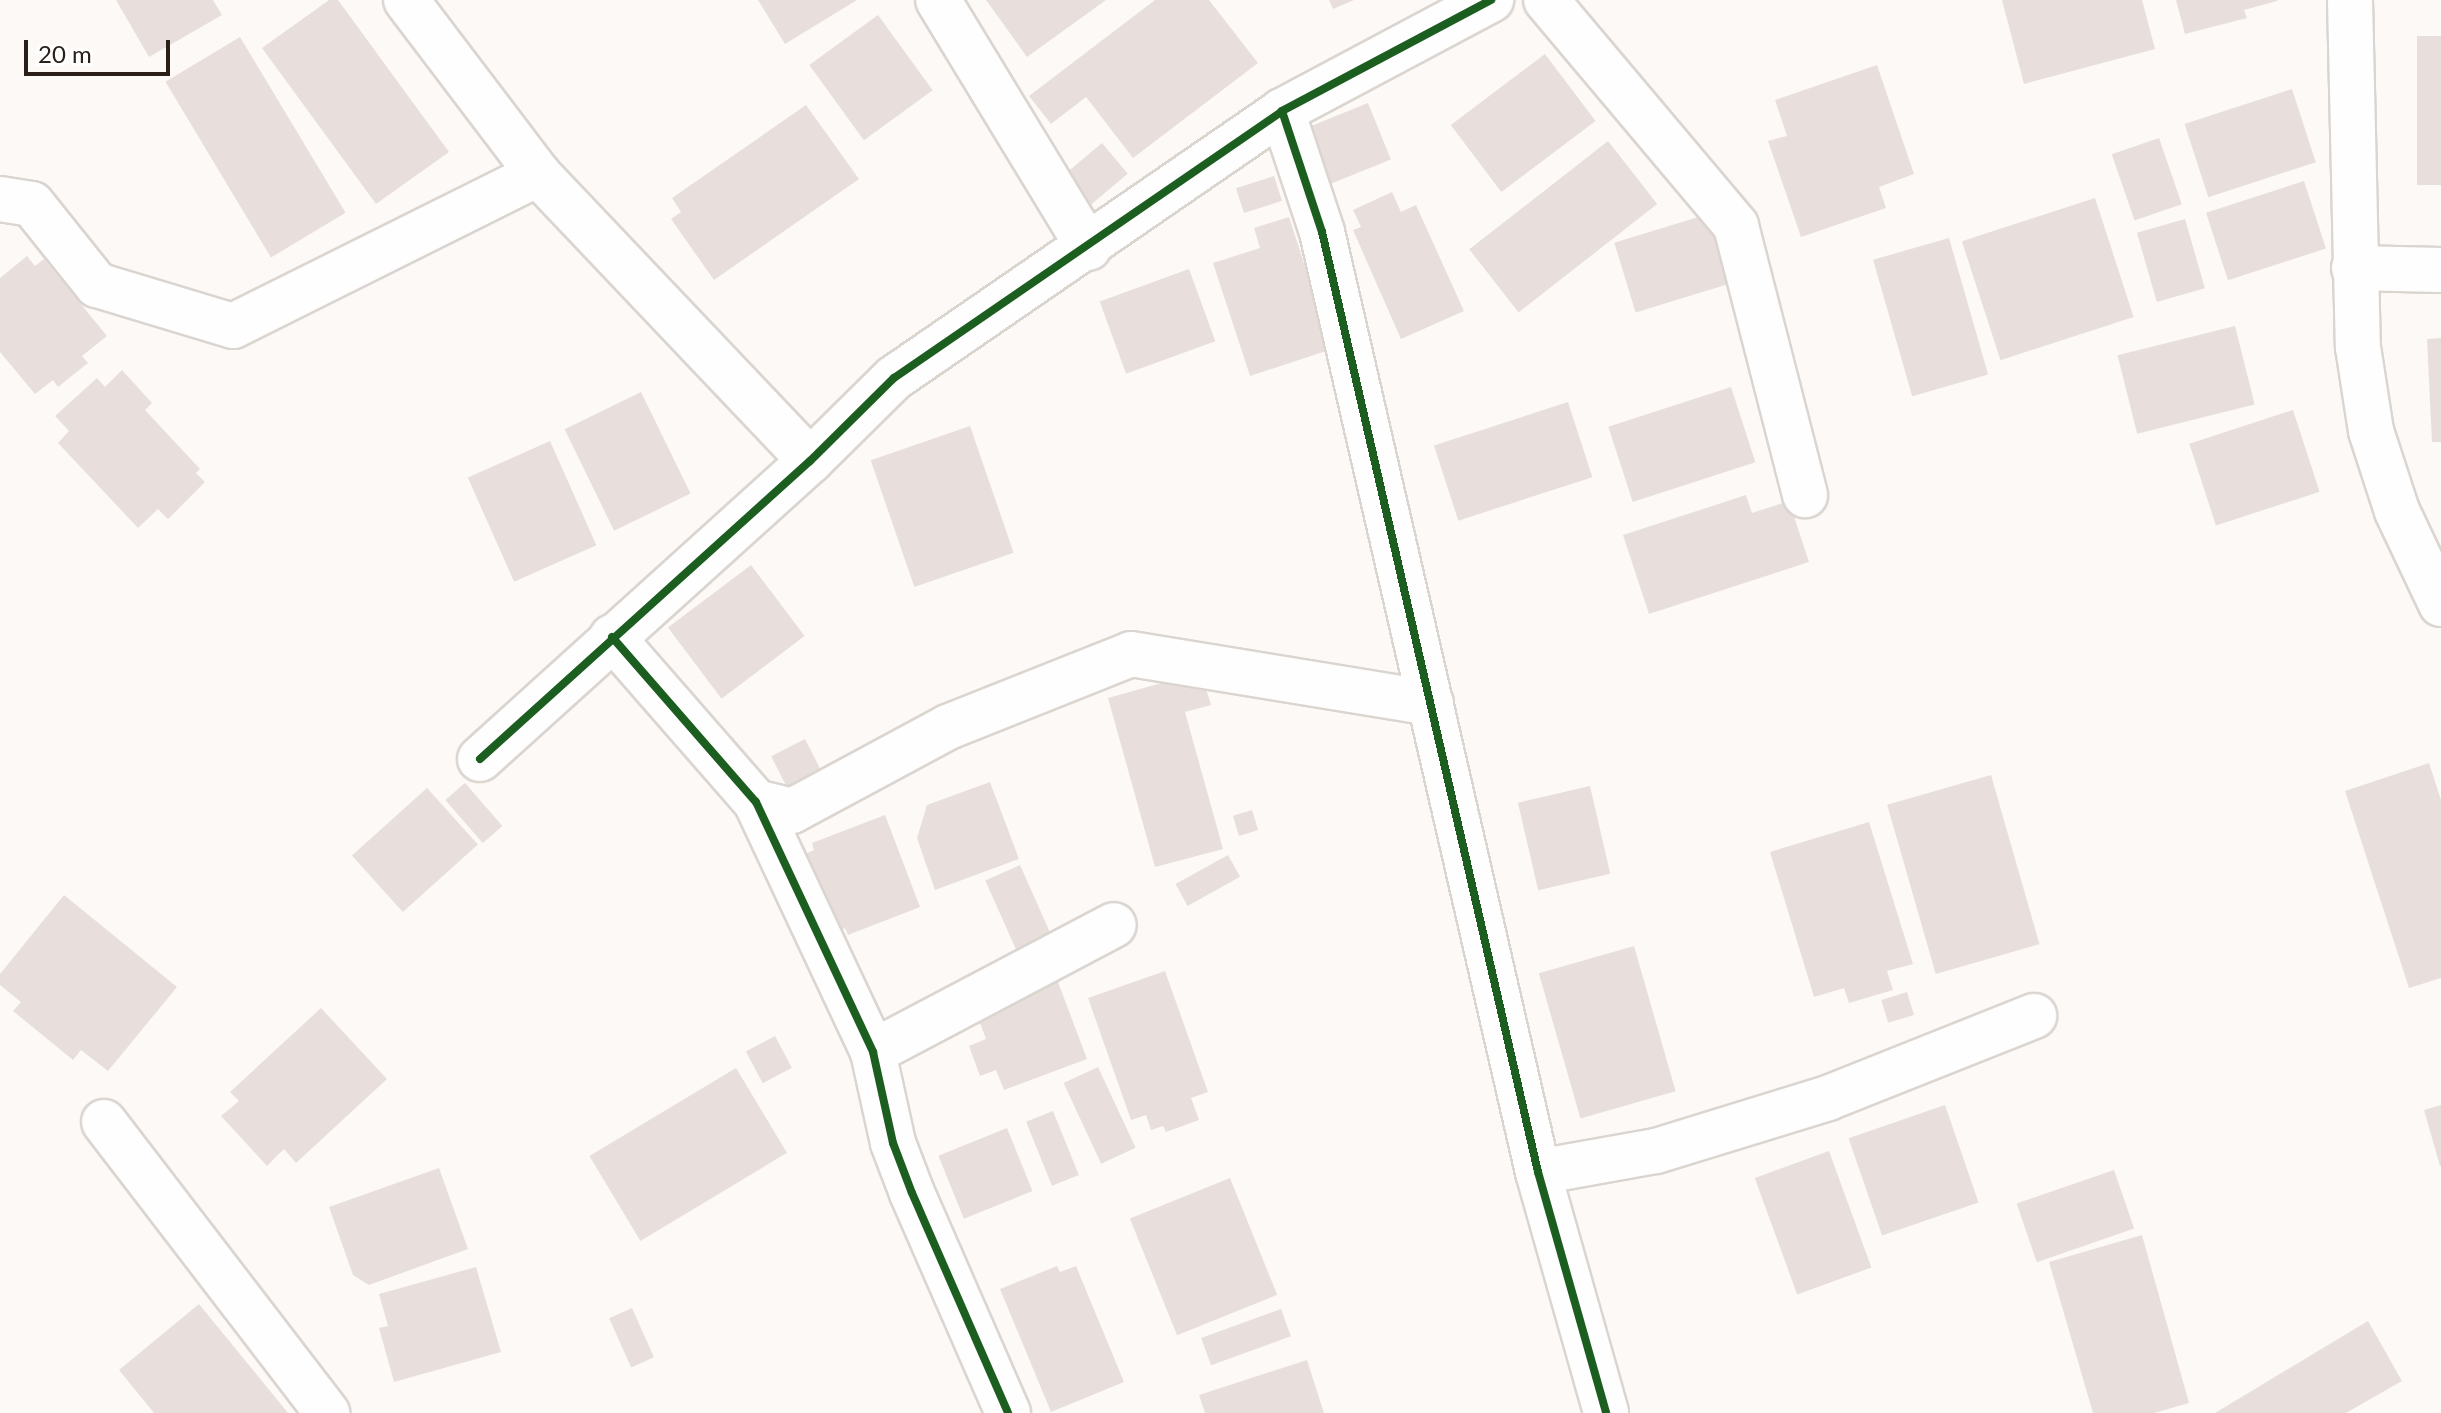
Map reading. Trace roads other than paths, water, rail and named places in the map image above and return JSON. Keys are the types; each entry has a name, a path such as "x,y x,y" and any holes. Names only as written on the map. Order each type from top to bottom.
{"street":[{"path":"406,0 538,174 810,461"},
{"path":"938,0 1089,248"},
{"path":"480,759 810,461 894,378 1089,248 1282,111 1491,0"},
{"path":"1546,0 1736,226 1805,495"},
{"path":"2350,0 2354,268 2371,431 2397,511 2441,604"},
{"path":"1282,111 1322,232 1538,1172 1606,1413"},
{"path":"0,199 32,204 97,285 233,326 538,174"},
{"path":"2354,268 2441,270"},
{"path":"612,637 756,802 873,1052 902,1168 1008,1413"},
{"path":"756,802 792,811 948,727 1131,654 1431,703"},
{"path":"873,1052 1114,925"},
{"path":"1538,1172 1656,1151 1828,1098 2034,1016"},
{"path":"104,1122 327,1413"}]}
